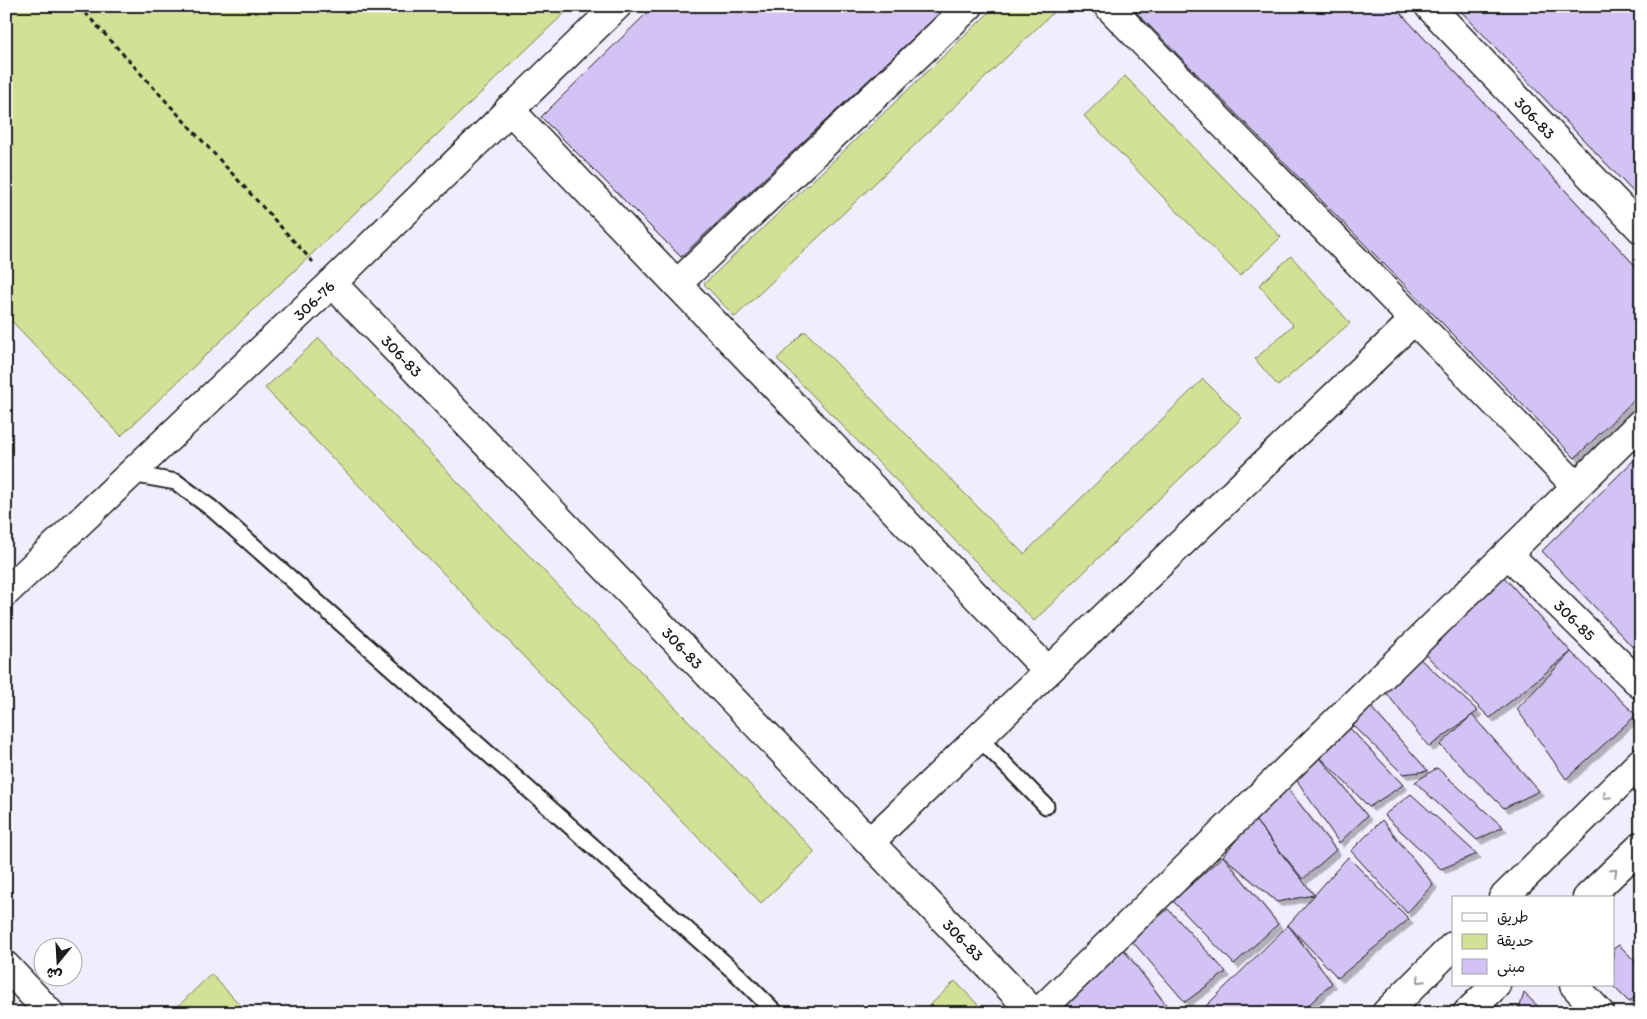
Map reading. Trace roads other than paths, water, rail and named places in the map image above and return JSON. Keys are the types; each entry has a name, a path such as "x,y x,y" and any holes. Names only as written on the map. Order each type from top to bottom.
{"street":[{"name":"306-76","path":"6,592 332,283 617,6"},
{"path":"678,284 969,6"},
{"path":"1108,6 1413,321 1576,486"},
{"name":"306-83","path":"1428,6 1641,230"},
{"path":"509,109 1048,671"},
{"name":"306-83","path":"332,283 1036,1013"},
{"path":"870,842 1413,321"},
{"path":"1036,1013 1641,423"},
{"name":"306-85","path":"1508,554 1641,685"},
{"path":"1505,896 1641,762"},
{"path":"1589,896 1641,846"},
{"path":"1386,1013 1452,947"},
{"path":"6,966 40,1009"},
{"path":"1467,1013 1495,986"},
{"path":"1575,986 1600,1013"}],"lane":[{"path":"130,474 176,482 211,508 737,974 776,1013"},
{"path":"979,738 1046,806"}]}
